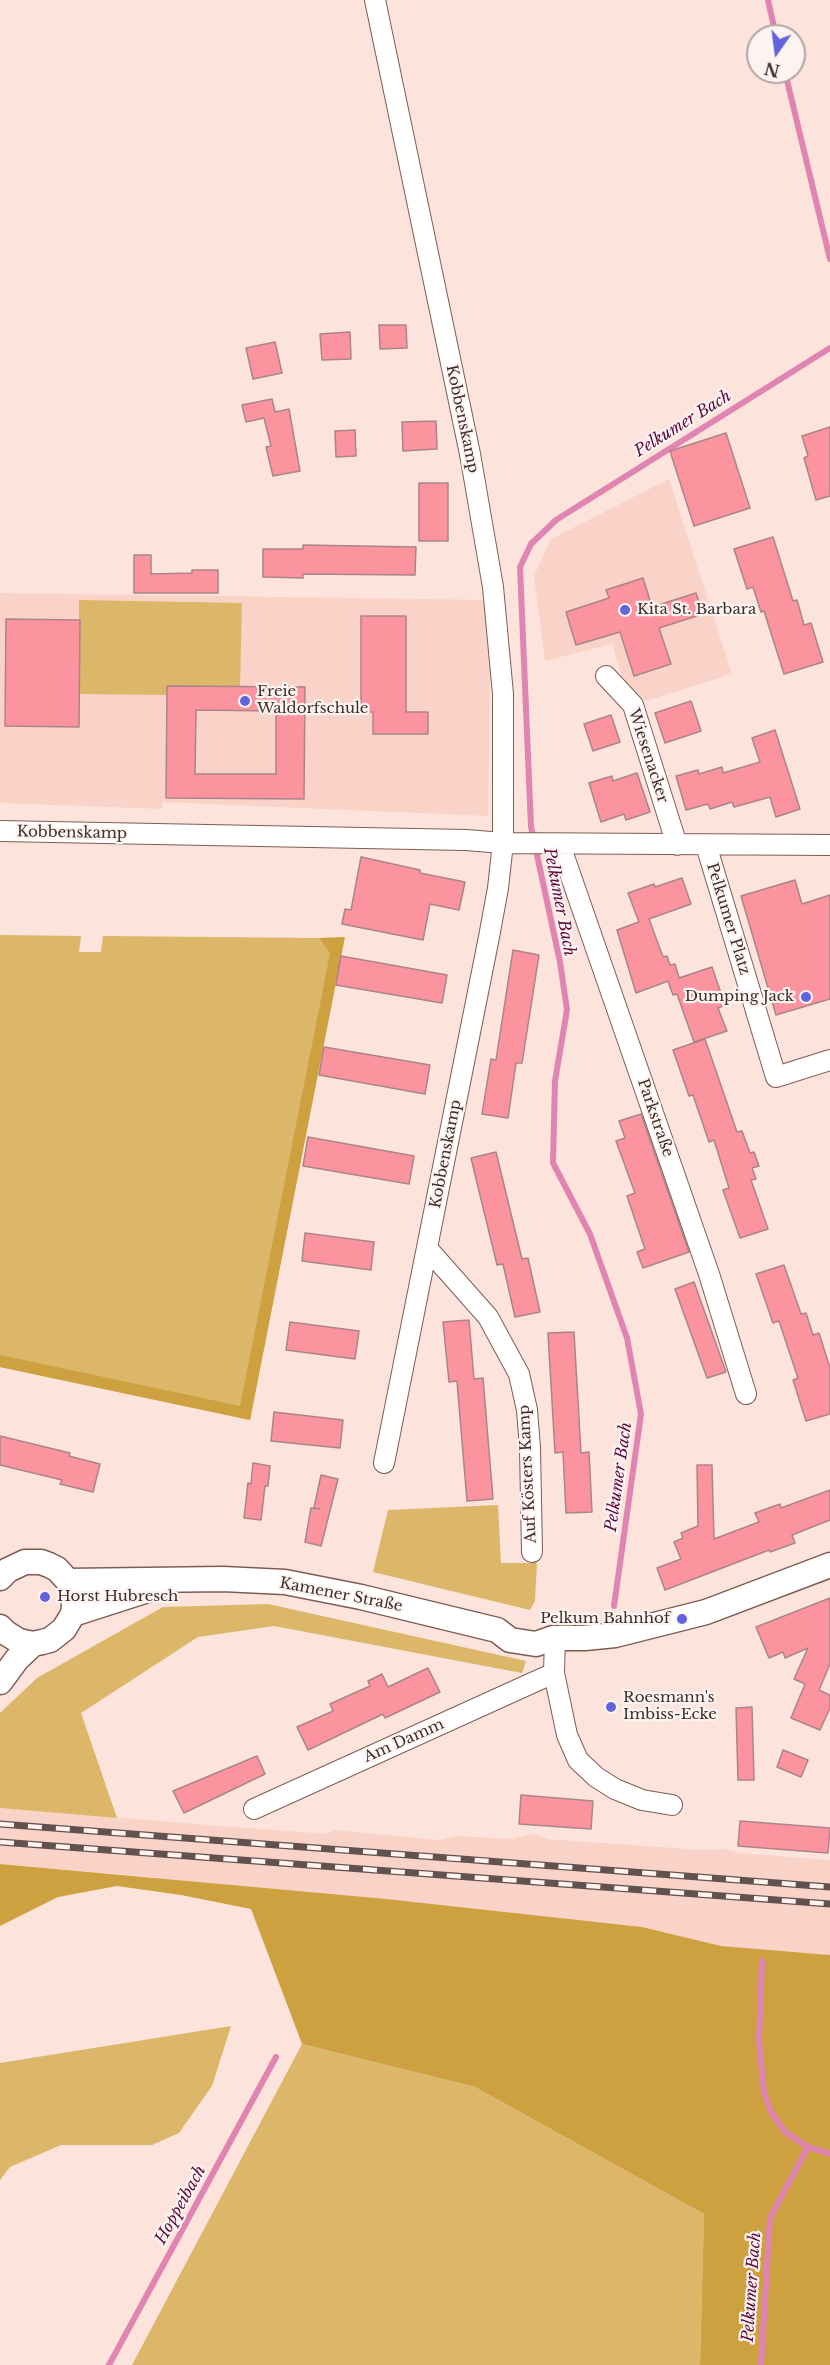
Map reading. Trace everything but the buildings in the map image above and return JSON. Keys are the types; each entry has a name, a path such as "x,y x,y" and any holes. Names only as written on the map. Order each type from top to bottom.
{"main road":[{"path":"0,1629 19,1641 33,1644 50,1640 64,1629 72,1614 74,1597 68,1581 57,1569 41,1562 25,1562 6,1568"},
{"name":"Kamener Straße","path":"68,1581 285,1582 362,1597 497,1630 512,1626 538,1629 554,1638 585,1638 607,1636 706,1612 830,1565"},
{"name":"Kamener Straße","path":"72,1614 182,1580"},
{"path":"0,1682 17,1659 33,1644"}],"street":[{"name":"Kobbenskamp","path":"375,0 470,454 493,587 503,694 503,843 489,937 384,1463"},
{"name":"Wiesenacker","path":"606,676 633,705 676,845"},
{"name":"Kobbenskamp","path":"0,831 454,840 503,843"},
{"path":"503,843 830,845"},
{"name":"Parkstraße","path":"553,844 709,1274 746,1394"},
{"name":"Pelkumer Platz","path":"706,845 776,1077 830,1060"},
{"name":"Auf Kösters Kamp","path":"427,1248 488,1317 519,1374 527,1410 530,1448 532,1552"},
{"path":"554,1638 554,1672 567,1736 578,1760 596,1777 615,1789 642,1800 672,1805"},
{"name":"Am Damm","path":"254,1809 554,1672"}],"shaded area":[{"name":"Kita St. Barbara","path":"669,479 732,674 646,701 623,680 612,644 545,661 534,576 551,539"},
{"name":"Freie Waldorfschule","path":"0,593 491,600 488,816 162,802 162,809 0,803"},
{"path":"79,600 242,603 240,686 167,686 167,695 79,694"},
{"path":"0,935 81,936 79,952 101,952 103,936 319,938 330,954 341,954 250,1420 0,1367"},
{"path":"345,937 250,1420 0,1367 0,1355 240,1406 330,954 319,938"},
{"path":"498,1505 501,1563 537,1563 535,1601 530,1610 373,1572 388,1510"},
{"path":"268,1604 526,1661 522,1673 274,1626 198,1637 81,1713 117,1818 0,1808 0,1713 37,1678 163,1607"},
{"path":"0,1808 328,1834 333,1830 440,1840 457,1836 513,1839 529,1834 540,1835 547,1839 702,1850 726,1849 740,1853 830,1860 830,1955 721,1946 642,1927 0,1864"},
{"path":"0,1864 386,1899 642,1927 721,1946 830,1955 830,2365 700,2365 704,2214 475,2087 302,2044 251,1909 181,1895 117,1886 58,1897 0,1926"},
{"path":"231,2026 212,2086 179,2133 152,2145 61,2145 10,2167 0,2180 0,2063"},
{"path":"302,2044 475,2087 704,2214 700,2365 132,2365"}],"waterway":[{"name":"Pelkumer Bach","path":"768,0 773,24"},
{"name":"Pelkumer Bach","path":"788,84 830,259"},
{"name":"Pelkumer Bach","path":"614,1606 641,1414 627,1338 590,1234 553,1163 555,1081 567,1010 560,962 531,827 520,567 531,544 556,520 830,348"},
{"path":"762,1961 759,2040 764,2093 771,2112 785,2132 808,2147 830,2154"},
{"name":"Hoppeibach","path":"109,2365 276,2057"},
{"name":"Pelkumer Bach","path":"761,2365 770,2218 808,2147"}],"railway":[{"path":"0,1824 830,1887"},
{"path":"0,1842 830,1904"}],"place":[{"name":"Kita St. Barbara","path":"625,610"},
{"name":"Freie Waldorfschule","path":"245,701"},
{"name":"Dumping Jack","path":"806,997"},
{"name":"Horst Hubresch","path":"45,1597"},
{"name":"Pelkum Bahnhof","path":"682,1619"},
{"name":"Roesmann's Imbiss-Ecke","path":"611,1707"}]}
